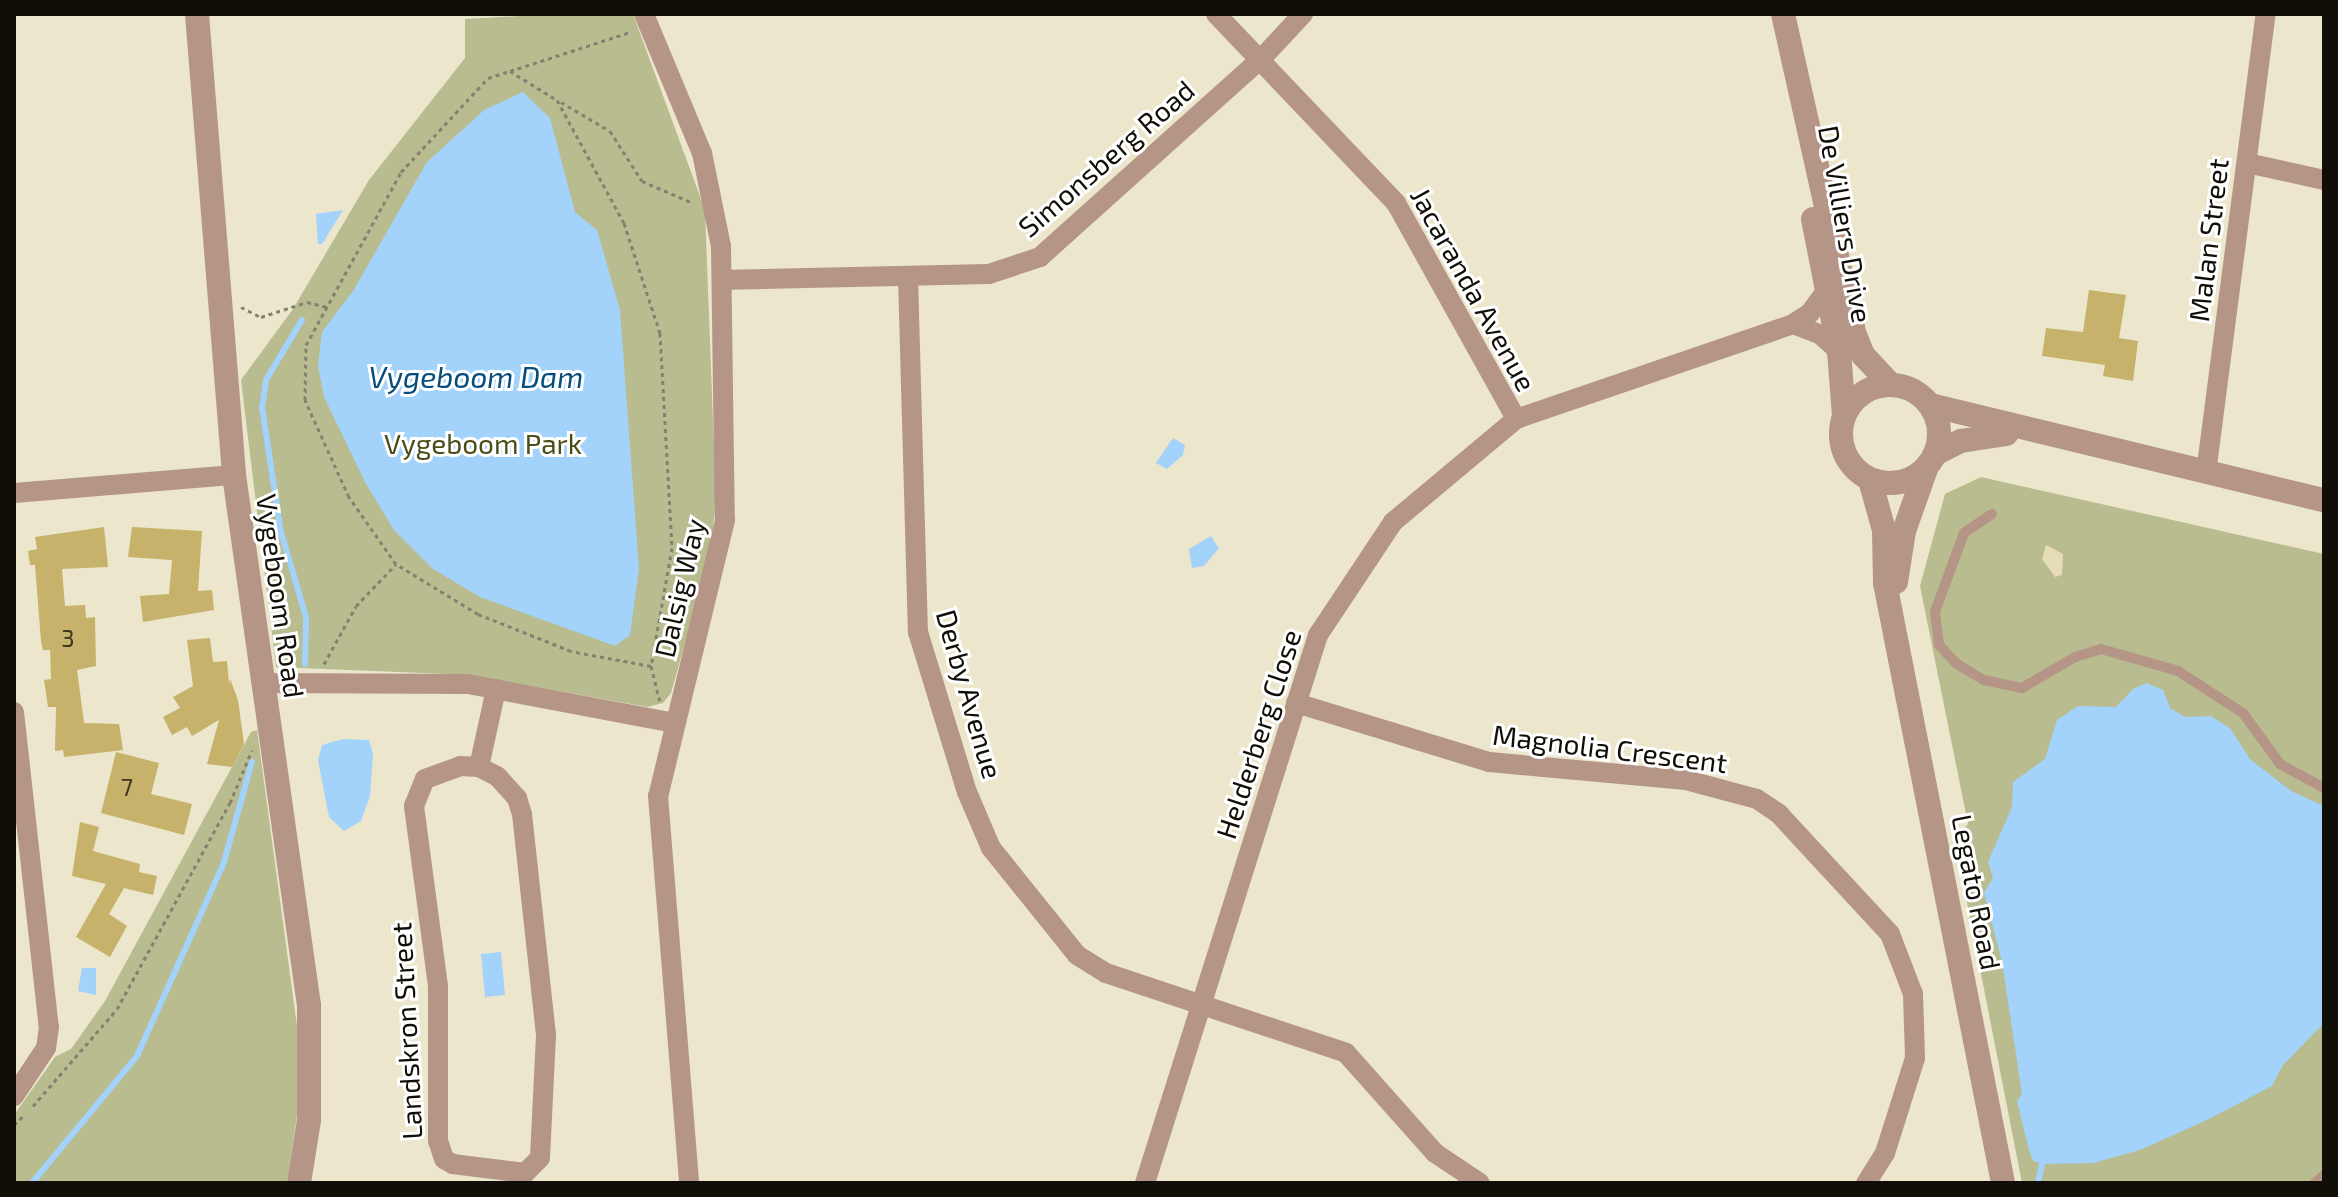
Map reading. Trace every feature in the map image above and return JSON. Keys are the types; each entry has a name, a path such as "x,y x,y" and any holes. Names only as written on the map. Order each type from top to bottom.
{"street":[{"name":"Vygeboom Road","path":"197,14 234,475 309,1005 309,1120 299,1183"},
{"name":"Jacaranda Avenue","path":"1216,14 1396,203 1516,419"},
{"name":"Simonsberg Road","path":"722,280 989,274 1040,257 1261,59 1303,14"},
{"name":"De Villiers Drive","path":"1783,14 1855,335 1863,355 1891,385"},
{"name":"Malan Street","path":"2206,473 2266,14"},
{"name":"Dalsig Way","path":"647,20 702,153 717,213 722,280 725,520 670,722 658,814 689,1183"},
{"name":"De Villiers Drive","path":"1789,43 1839,351 1844,416"},
{"path":"2247,163 2324,180"},
{"name":"Derby Avenue","path":"908,277 916,616 967,792 1010,878 1077,955 1106,973 1203,1005"},
{"name":"Helderberg Close","path":"1145,1183 1318,635 1393,522 1516,419 1793,324 1810,313 1827,290"},
{"path":"1793,324 1821,335 1839,351"},
{"path":"2029,433 1988,435 1930,461 1900,483 1870,480 1848,460 1841,431 1844,416 1863,393 1891,385 1906,387 1930,405 2029,433 2324,500"},
{"path":"1930,405 1939,437 1930,461"},
{"name":"Legato Road","path":"1891,613 1904,531 1930,461"},
{"path":"14,493 234,475"},
{"name":"Legato Road","path":"1870,480 1884,530 1891,613 2003,1183"},
{"path":"263,683 424,683 496,689 670,722"},
{"path":"479,767 496,689"},
{"name":"Magnolia Crescent","path":"1296,703 1489,762 1721,787 1779,814 1890,934 1913,994 1915,1058 1885,1153 1866,1183"},
{"path":"14,712 49,1027 46,1048 14,1096"},
{"name":"Landskron Street","path":"479,767 506,783 522,814 543,973 541,1151 539,1163 525,1173 453,1164 444,1159 438,1141 438,986 414,806 421,785 434,773 479,767"},
{"path":"1203,1005 1346,1053 1435,1153 1480,1183"}],"lane":[{"path":"1992,514 1964,533 1935,612 1939,645 1957,664 1984,680 2022,688 2075,657 2101,649 2178,671 2239,710 2280,764 2324,788"},
{"path":"2315,1183 2324,1175"}],"path":[{"path":"647,20 488,78 401,172 306,345 305,400 349,497 396,564 478,614 571,651 651,666"},
{"path":"510,71 610,131 642,181 717,213"},
{"path":"557,100 624,223 660,333 672,548 651,666 670,722"},
{"path":"219,290 261,317 307,302 327,307"},
{"path":"327,654 356,606 396,564"},
{"path":"14,1125 117,1009 269,724"}],"green space":[{"name":"Vygeboom Park","path":"633,14 705,210 716,500 710,554 671,693 663,703 647,707 471,675 276,667 241,380 293,309 369,180 465,58 465,19"},
{"path":"1981,477 2324,554 2324,1183 2022,1183 1955,841 1968,824 1920,586 1945,494"},
{"path":"257,730 297,1026 298,1109 287,1183 14,1183 14,1115 55,1057 71,1049 105,1001 251,732"}],"sand":[{"path":"2046,545 2063,554 2062,575 2055,577 2042,559"}],"water":[{"name":"Vygeboom Dam","path":"523,92 550,118 575,212 597,230 620,310 639,569 630,635 615,646 480,597 433,569 394,530 366,484 324,397 318,366 322,332 353,291 427,162 484,110"},
{"path":"343,210 322,244 318,244 316,214"},
{"path":"1173,438 1185,445 1183,455 1167,469 1156,463"},
{"path":"1211,536 1219,548 1204,566 1192,568 1189,549"},
{"path":"2147,683 2163,690 2170,708 2185,717 2211,716 2230,728 2250,759 2291,791 2324,806 2324,1023 2283,1065 2272,1086 2207,1120 2140,1150 2093,1163 2042,1164 2033,1161 2017,1101 2022,1094 2002,962 1984,893 1993,878 1988,862 2012,807 2013,782 2045,759 2057,720 2078,706 2116,707 2133,689"},
{"path":"343,739 369,740 373,754 370,796 361,821 344,831 329,817 318,760 322,745"},
{"path":"501,952 505,995 485,997 481,954"},
{"path":"82,968 96,968 96,995 78,991"}],"building":[{"path":"2089,290 2126,295 2119,338 2138,341 2133,381 2103,376 2105,365 2042,356 2046,328 2083,332"},
{"path":"104,527 108,567 62,569 65,606 85,605 86,618 95,617 96,666 77,670 84,723 119,724 123,750 64,757 63,750 55,751 56,707 48,707 44,680 51,679 50,650 43,650 41,641 35,565 30,565 28,551 37,549 35,537"},
{"path":"132,527 202,531 198,591 212,590 214,610 143,622 140,596 169,594 172,560 128,557"},
{"path":"210,638 213,662 227,661 229,684 230,679 238,700 244,744 232,767 207,764 219,720 192,736 187,727 172,735 163,717 180,708 173,697 193,686 187,640"},
{"path":"116,752 159,763 151,794 192,804 184,835 101,813"},
{"path":"80,822 99,827 93,851 140,864 139,872 157,876 153,895 124,888 109,914 127,926 110,957 76,937 106,884 72,876"}],"waterway":[{"path":"302,320 266,380 262,407 281,532 306,617 305,664"},
{"path":"32,1183 137,1056 224,862 252,762"},
{"path":"2038,1183 2042,1164"}]}
